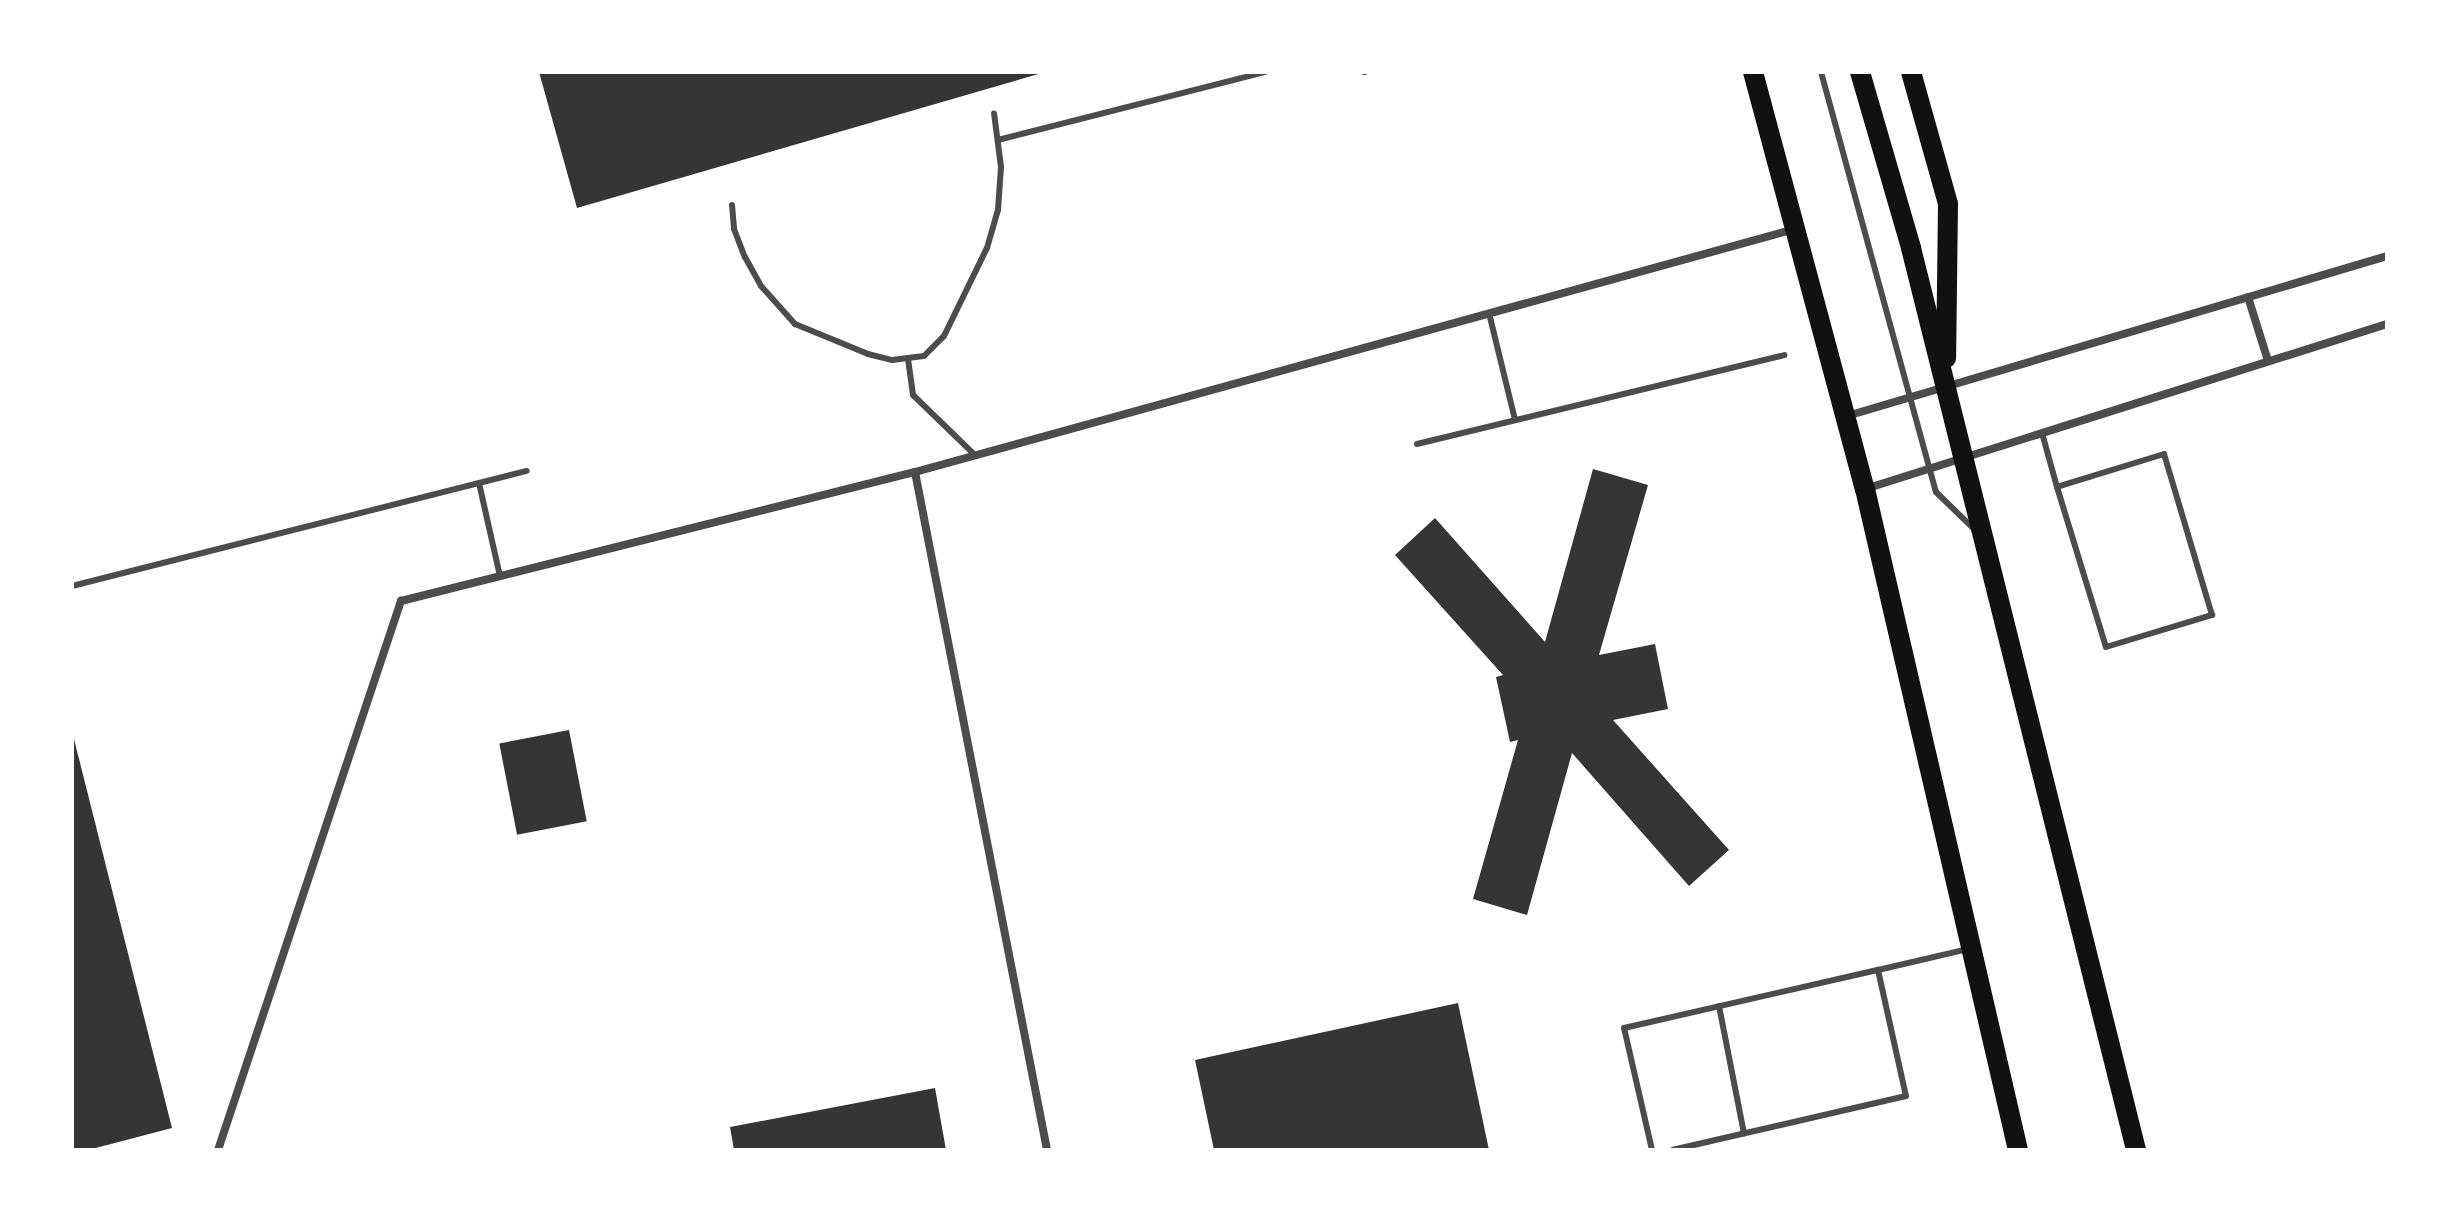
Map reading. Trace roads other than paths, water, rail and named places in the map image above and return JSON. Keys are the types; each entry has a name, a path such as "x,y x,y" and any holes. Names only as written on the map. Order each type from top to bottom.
{"main road":[{"path":"1753,72 1865,489 2018,1150"},
{"path":"1860,72 1946,386 2136,1150"},
{"path":"1911,72 1948,204 1946,386"}],"street":[{"path":"218,1150 401,601 915,472 1795,229"},
{"path":"1847,416 2387,256"},
{"path":"2248,297 2268,361"},
{"path":"1865,489 2387,324"},
{"path":"915,472 1047,1150"}],"lane":[{"path":"998,140 1265,72"},
{"path":"1821,72 1936,492 1984,538"},
{"path":"732,205 734,229 745,257 761,286 795,324 868,354 908,359 924,356 944,336 987,248 998,210 998,140 994,113"},
{"path":"1489,313 1515,420"},
{"path":"1417,444 1784,355"},
{"path":"908,359 913,395 975,455"},
{"path":"2042,433 2057,487 2106,647 2212,615 2164,454 2057,487"},
{"path":"72,586 527,471"},
{"path":"479,483 500,576"},
{"path":"1652,1150 1624,1028 1971,949"},
{"path":"1673,1150 1906,1096 1878,970"},
{"path":"1719,1006 1744,1134"}]}
